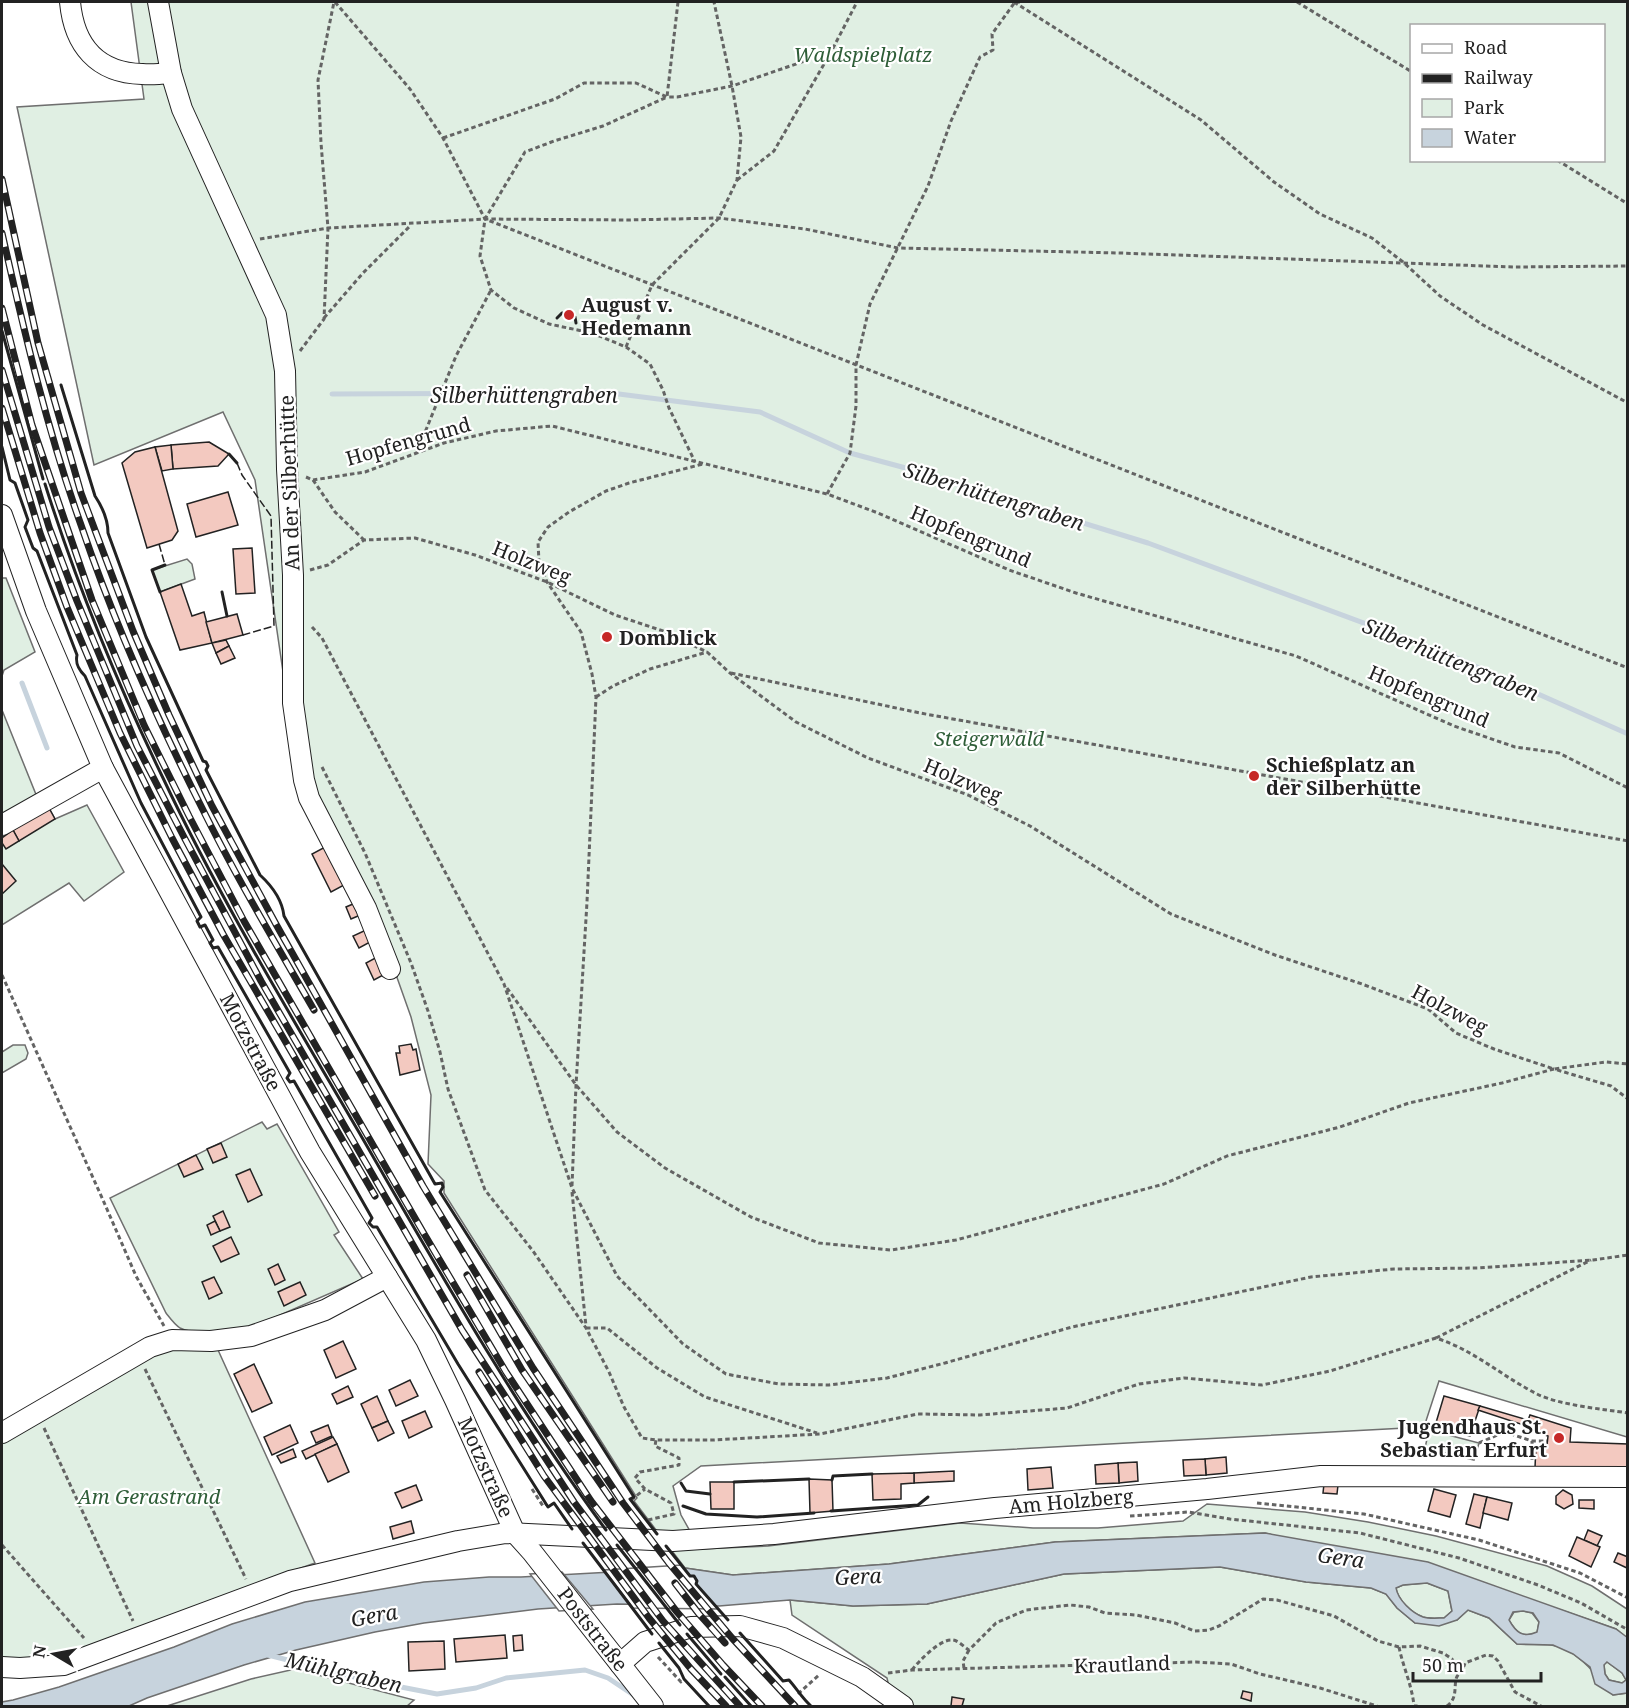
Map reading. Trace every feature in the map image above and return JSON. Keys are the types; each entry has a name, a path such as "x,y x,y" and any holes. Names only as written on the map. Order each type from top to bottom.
{"street":[{"path":"70,2 76,33 90,54 103,64 123,72 171,73"},
{"name":"An der Silberhütte","path":"158,2 171,73 182,108 276,315 285,371 294,715 309,798 366,908 390,969"},
{"name":"Motzstraße","path":"2,515 36,611 103,768 310,1152 431,1350 515,1533 532,1552"},
{"path":"2,825 103,768"},
{"path":"2,1432 150,1347 172,1340 210,1341 251,1336 325,1310 387,1277"},
{"name":"Am Holzberg","path":"2,1666 20,1668 64,1665 301,1578 458,1541 515,1533 673,1541 774,1534 995,1508 1207,1490 1322,1476 1628,1477"},
{"name":"Poststraße","path":"532,1552 653,1707"},
{"path":"620,1664 645,1642 691,1627 740,1626 783,1638 862,1677 903,1707"}],"path":[{"path":"335,2 410,89 442,138 485,219 1628,668"},
{"path":"324,319 328,228 318,80 335,2"},
{"path":"667,97 678,2"},
{"path":"626,347 652,285 719,218 737,180 741,137 714,2"},
{"path":"737,180 774,152 857,2"},
{"path":"1014,2 1020,2"},
{"path":"827,494 850,453 856,406 856,365 870,304 928,186 951,122 980,57 993,50 992,34 1014,2"},
{"path":"1014,2 1201,120 1274,182 1320,214 1372,238 1403,262 1440,296 1483,325 1628,403"},
{"path":"1296,2 1410,71"},
{"path":"695,462 650,364 626,347 592,333 549,324 514,308 491,290 480,256 485,219 525,152 603,126 667,97 678,97 732,86 831,52"},
{"path":"442,138 555,99 584,83 636,82 667,97"},
{"path":"1560,162 1628,204"},
{"path":"243,242 328,228 485,219 719,218 805,229 898,248 1120,253 1514,267 1628,266"},
{"path":"285,371 324,319 363,273 411,225"},
{"path":"417,452 456,356 491,290"},
{"name":"Hopfengrund","path":"313,480 365,472 444,443 496,431 552,426 827,494 878,513 1009,570 1087,596 1296,656 1454,726 1515,747 1559,753 1628,788"},
{"path":"586,1328 572,1188 596,697 581,632 547,582 539,562 538,543 548,526 606,491 704,464"},
{"path":"287,469 313,480 335,512 364,540 328,565 292,575"},
{"name":"Holzweg","path":"364,540 415,538 475,555 547,582 615,615 663,631 707,652 730,673 796,722 868,758 968,795 1030,826 1171,914 1275,955 1428,1009 1456,1033 1494,1049 1554,1069 1606,1062 1628,1064"},
{"path":"293,609 322,638 504,984 576,1085 617,1132 665,1168 751,1217 819,1243 891,1250 956,1240 1164,1184 1227,1156 1340,1127 1409,1103 1554,1069 1611,1086 1628,1099"},
{"path":"596,697 650,669 707,652"},
{"path":"730,673 920,713 1628,842"},
{"path":"322,767 365,853 411,963 428,1011 448,1089 485,1190 533,1251 586,1328 624,1407 642,1438 713,1440 820,1434 918,1414 980,1414 1067,1408 1139,1384 1184,1378 1262,1384 1330,1371 1436,1338 1593,1260"},
{"path":"2,975 136,1276 172,1340"},
{"path":"504,984 572,1188 617,1276 683,1344 726,1374 779,1384 829,1385 887,1378 945,1364 1072,1327 1311,1277 1394,1269 1478,1268 1593,1260 1628,1255"},
{"path":"586,1328 607,1328 657,1368 705,1397 820,1434"},
{"path":"1436,1338 1467,1351 1544,1397 1628,1413"},
{"path":"138,1354 254,1594"},
{"path":"37,1412 140,1636"},
{"path":"1474,1424 1484,1425 1532,1441 1547,1441"},
{"path":"1479,1443 1504,1432"},
{"path":"648,1520 674,1514 671,1503 645,1489 635,1478 640,1472 679,1465 679,1458 655,1446 656,1440"},
{"path":"1532,1441 1532,1466"},
{"path":"532,1489 543,1506 546,1504"},
{"path":"631,1500 645,1489"},
{"path":"1252,1503 1365,1514 1479,1539 1580,1573 1628,1598"},
{"path":"1122,1516 1188,1512 1230,1520 1360,1533 1459,1558 1538,1585 1581,1603 1628,1630"},
{"path":"2,1545 96,1653"},
{"path":"964,1669 963,1661 969,1650 996,1623 1026,1610 1070,1605 1089,1607 1105,1613 1136,1615 1175,1623 1194,1631 1209,1630 1219,1626 1263,1599 1277,1600 1334,1616 1378,1641 1399,1647 1420,1646 1443,1653 1452,1659 1456,1666 1464,1666"},
{"path":"912,1670 919,1661 942,1642 952,1640 969,1650"},
{"path":"645,1642 681,1682 684,1679"},
{"path":"1399,1647 1413,1689 1416,1706"},
{"path":"1447,1707 1456,1696 1456,1677 1465,1663 1486,1655 1493,1656 1498,1661 1515,1692 1541,1707"},
{"name":"Krautland","path":"862,1677 912,1670 1196,1662 1231,1664 1260,1674 1320,1688 1377,1707"},
{"path":"798,1694 818,1678"}],"green space":[{"name":"Steigerwald","path":"131,2 1627,2 1627,1437 1439,1381 1424,1427 701,1466 673,1486 681,1515 700,1549 768,1546 960,1523 1033,1528 1098,1528 1183,1521 1207,1504 1305,1512 1368,1522 1436,1536 1547,1566 1592,1586 1627,1609 1627,1638 1616,1629 1561,1610 1265,1533 1055,1542 889,1564 733,1575 685,1568 634,1501 637,1498 444,1193 444,1181 428,1164 431,1095 411,1017 394,969 295,754 255,480 223,412 94,465 17,107 144,99"},
{"path":"187,559 192,564 195,579 160,592 152,570"},
{"path":"2,578 6,578 35,652 4,670 2,676"},
{"path":"2,710 37,797 2,816"},
{"path":"87,805 124,872 84,901 69,883 2,925 2,838 49,808 55,819"},
{"path":"13,1045 25,1045 28,1053 26,1059 2,1073 2,1052"},
{"path":"262,1122 267,1129 277,1124 339,1232 334,1235 363,1279 248,1329 213,1333 194,1332 180,1328 166,1313 110,1198"},
{"name":"Am Gerastrand","path":"170,1350 218,1350 315,1563 60,1659 2,1660 2,1440 147,1357"},
{"path":"1429,1430 1479,1443 1474,1460 1425,1448"},
{"path":"1220,1567 1306,1582 1371,1588 1386,1594 1397,1608 1415,1623 1457,1620 1468,1610 1489,1618 1517,1644 1551,1645 1569,1651 1586,1664 1613,1695 1627,1693 1627,1706 914,1706 889,1687 887,1678 792,1615 790,1600 853,1606 927,1604 1064,1574"},
{"path":"1427,1583 1448,1591 1452,1611 1444,1618 1425,1618 1419,1615 1406,1606 1397,1593 1396,1588 1403,1585"},
{"path":"1514,1612 1532,1613 1539,1622 1537,1633 1523,1634 1517,1631 1509,1620"},
{"path":"1607,1662 1622,1673 1626,1680 1622,1683 1609,1680 1605,1674 1604,1664"},
{"path":"295,1669 414,1700 407,1706 167,1706 251,1679"}],"water":[{"name":"Gera","path":"1265,1533 1428,1562 1616,1629 1628,1638 1627,1693 1613,1695 1595,1684 1590,1667 1573,1654 1553,1645 1517,1644 1489,1618 1468,1610 1457,1620 1439,1626 1415,1623 1397,1608 1386,1594 1371,1588 1306,1582 1220,1567 1064,1574 927,1604 853,1606 790,1600 719,1606 617,1604 538,1609 424,1623 296,1650 244,1665 129,1706 2,1706 2,1702 59,1687 232,1624 305,1602 424,1582 685,1568 733,1575 889,1564 1055,1542","holes":["1427,1583 1448,1591 1452,1611 1444,1618 1425,1618 1419,1615 1406,1606 1397,1593 1396,1588 1403,1585","1513,1612 1533,1613 1539,1622 1537,1632 1524,1634 1517,1631 1509,1620","1607,1662 1622,1673 1626,1680 1622,1683 1609,1680 1605,1674 1604,1665"]}],"pier":[{"path":"682,1565 690,1576 694,1576 697,1585 718,1609 633,1608 604,1570"},
{"path":"562,1572 593,1609 559,1611 530,1574"}],"building":[{"path":"209,442 229,454 218,466 173,469 171,445"},
{"path":"171,445 173,469 162,471 155,447"},
{"path":"155,447 178,531 172,540 147,548 122,463 135,452"},
{"path":"228,492 238,525 196,537 187,504"},
{"path":"252,548 255,593 236,594 233,549"},
{"path":"181,584 192,616 204,612 212,643 180,650 160,592"},
{"path":"237,614 243,635 212,643 206,622"},
{"path":"226,640 229,646 216,653 212,643"},
{"path":"229,646 235,658 221,664 216,653"},
{"path":"49,808 55,819 19,841 13,830"},
{"path":"13,830 19,841 6,849 2,838"},
{"path":"327,846 346,884 331,892 312,854"},
{"path":"2,864 16,881 2,894"},
{"path":"360,901 365,913 351,919 346,907"},
{"path":"366,930 372,941 359,948 353,936"},
{"path":"379,956 387,973 374,980 366,963"},
{"path":"411,1044 413,1050 416,1049 420,1070 400,1075 396,1053 400,1053 399,1046"},
{"path":"221,1143 227,1157 213,1163 207,1149"},
{"path":"196,1155 203,1169 184,1177 178,1164"},
{"path":"250,1169 262,1195 248,1202 236,1175"},
{"path":"223,1211 230,1227 220,1231 213,1216"},
{"path":"215,1221 220,1231 211,1235 207,1225"},
{"path":"231,1237 239,1254 221,1262 213,1246"},
{"path":"278,1264 285,1280 275,1285 268,1269"},
{"path":"214,1277 222,1293 209,1299 202,1282"},
{"path":"300,1282 306,1295 284,1306 278,1292"},
{"path":"343,1341 356,1369 336,1378 324,1350"},
{"path":"254,1364 272,1403 252,1412 234,1374"},
{"path":"410,1380 418,1396 396,1406 389,1390"},
{"path":"348,1386 353,1397 337,1404 332,1394"},
{"path":"377,1396 388,1421 372,1428 361,1404"},
{"path":"1444,1396 1480,1406 1470,1436 1435,1426"},
{"name":"Jugendhaus St. Sebastian Erfurt","path":"1480,1406 1528,1420 1530,1415 1571,1428 1570,1442 1628,1444 1628,1469 1535,1468 1536,1445 1547,1445 1548,1436 1526,1429 1527,1426 1478,1410"},
{"path":"425,1411 432,1427 409,1438 402,1421"},
{"path":"388,1421 394,1433 378,1441 372,1428"},
{"path":"290,1425 298,1443 272,1455 264,1437"},
{"path":"328,1425 332,1436 316,1443 311,1432"},
{"path":"333,1437 337,1444 306,1459 302,1451"},
{"path":"337,1444 349,1472 328,1482 315,1454"},
{"path":"293,1449 296,1457 281,1463 277,1456"},
{"path":"1226,1457 1227,1473 1206,1475 1205,1459"},
{"path":"1205,1459 1206,1475 1184,1476 1183,1460"},
{"path":"1137,1462 1138,1481 1119,1483 1118,1463"},
{"path":"1118,1463 1119,1483 1096,1484 1095,1465"},
{"path":"1051,1467 1053,1488 1028,1490 1027,1469"},
{"path":"954,1471 954,1481 914,1483 914,1473"},
{"path":"914,1473 914,1483 901,1484 901,1499 873,1500 872,1474"},
{"path":"809,1479 832,1480 833,1511 810,1513"},
{"path":"710,1482 734,1482 734,1509 711,1509"},
{"path":"1324,1484 1338,1485 1337,1494 1323,1493"},
{"path":"416,1485 422,1500 402,1508 395,1493"},
{"path":"1434,1489 1456,1495 1450,1517 1428,1511"},
{"path":"1563,1490 1572,1495 1573,1504 1564,1509 1556,1504 1556,1496"},
{"path":"1474,1494 1487,1497 1480,1528 1466,1524"},
{"path":"1487,1497 1512,1503 1508,1520 1483,1513"},
{"path":"1579,1500 1594,1500 1594,1509 1579,1508"},
{"path":"411,1521 414,1533 393,1539 390,1527"},
{"path":"1588,1530 1602,1536 1597,1546 1584,1540"},
{"path":"1577,1537 1600,1547 1591,1567 1569,1556"},
{"path":"1618,1553 1628,1557 1627,1568 1614,1562"},
{"path":"505,1635 507,1658 456,1662 454,1639"},
{"path":"522,1635 523,1650 514,1651 513,1636"},
{"path":"444,1641 445,1669 409,1671 408,1642"},
{"path":"1243,1691 1252,1693 1251,1701 1241,1698"},
{"path":"952,1697 964,1699 962,1706 951,1706"}],"waterway":[{"name":"Silberhüttengraben","path":"332,394 611,393 760,412 850,453 1148,543 1450,655 1628,734"},
{"name":"Silberhüttengraben","path":"22,683 47,748"},
{"name":"Mühlgraben","path":"268,1655 370,1681 437,1694 476,1688 506,1678 585,1670 608,1678 635,1696"}],"railway":[{"path":"2,179 38,343 81,493 133,631 212,806 423,1186 533,1368 623,1503 668,1562 732,1638 795,1706"},
{"path":"2,233 57,453 94,561 122,633 168,739 215,834 314,1010"},
{"path":"2,308 32,425 92,600 144,725 244,921 506,1372 591,1501 677,1612 762,1706"},
{"path":"2,370 49,527 137,746 261,981 462,1330 574,1502 663,1621 740,1706"},
{"path":"2,408 40,533 67,607 120,733 223,934 375,1196"},
{"path":"467,1275 522,1370 613,1502"},
{"path":"479,1372 544,1476 649,1618 691,1669 726,1706"},
{"path":"675,1583 725,1643"}],"fence":[{"path":"237,463 242,475 271,516 274,626 243,635"},
{"path":"159,544 165,565"}],"wall":[{"path":"557,318 562,313 575,317 576,323"},
{"path":"2,331 43,479"},
{"path":"61,385 95,496 104,514 108,533 146,637 203,761 208,766 206,770 260,875 276,893 284,916 435,1184 442,1183 443,1187 440,1192 634,1497 630,1499 657,1534"},
{"path":"2,447 10,480 15,483 28,520 25,527 33,548 37,551 77,655 78,667 85,676 141,803 201,917 197,921 200,927 205,925 213,940 210,943 213,948 218,947 290,1073 287,1078 290,1082 294,1081 372,1218 369,1223 377,1227 458,1364 548,1507 554,1503 572,1529"},
{"path":"229,454 237,463"},
{"path":"45,484 70,559 114,670 185,824 233,914 478,1336 572,1483 606,1530"},
{"path":"160,592 152,570 165,565"},
{"path":"222,592 227,616"},
{"path":"832,1480 833,1476 872,1474"},
{"path":"734,1482 809,1479"},
{"path":"681,1483 686,1491 710,1494"},
{"path":"831,1511 918,1505 928,1497"},
{"path":"683,1506 706,1514 757,1517 814,1513"},
{"path":"583,1543 652,1634"},
{"path":"617,1545 680,1625"},
{"path":"666,1546 690,1576 694,1576 696,1584 728,1620"},
{"path":"740,1633 783,1681 789,1680 811,1706"},
{"path":"687,1634 721,1674"},
{"path":"659,1643 679,1668 684,1679 709,1706"},
{"path":"725,1677 751,1706"}],"place":[{"name":"August v. Hedemann","path":"569,315"},
{"name":"Domblick","path":"607,637"},
{"name":"Schießplatz an der Silberhütte","path":"1254,776"},
{"name":"Jugendhaus St. Sebastian Erfurt","path":"1559,1438"}],"park label":[{"name":"Waldspielplatz","path":"863,54"}]}
